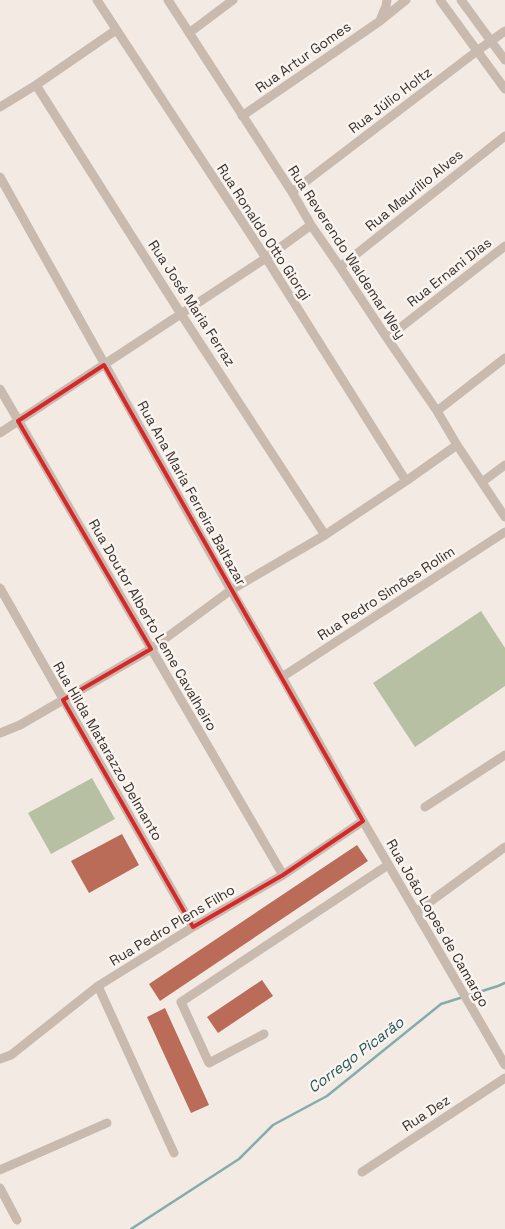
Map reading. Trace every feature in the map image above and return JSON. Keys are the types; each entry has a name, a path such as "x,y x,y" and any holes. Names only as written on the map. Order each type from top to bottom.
{"street":[{"name":"Rua Ronaldo Otto Giorgi","path":"97,0 266,258 406,481"},
{"name":"Rua Reverendo Waldemar Wey","path":"168,0 311,224 438,411 457,445 505,517"},
{"path":"188,33 233,0"},
{"path":"380,21 387,0"},
{"name":"Rua Artur Gomes","path":"242,116 380,21 406,0"},
{"path":"440,0 505,89"},
{"path":"461,0 505,60"},
{"path":"0,107 36,85 116,30"},
{"name":"Rua Júlio Holtz","path":"292,192 505,31"},
{"name":"Rua José Maria Ferraz","path":"36,85 181,314 326,535"},
{"name":"Rua Maurílio Alves","path":"340,267 505,136"},
{"name":"Rua Ana Maria Ferreira Baltazar","path":"0,177 230,590 282,677 363,821"},
{"path":"0,433 266,258 311,224"},
{"name":"Rua Ernani Dias","path":"387,338 505,246"},
{"path":"438,411 505,358"},
{"name":"Rua Doutor Alberto Leme Cavalheiro","path":"0,389 283,875"},
{"path":"0,733 20,725 151,649 230,590 326,535 457,445"},
{"path":"482,482 505,465"},
{"name":"Rua Pedro Simões Rolim","path":"282,677 505,532"},
{"name":"Rua Hilda Matarazzo Delmanto","path":"0,588 194,927"},
{"path":"425,807 505,755"},
{"name":"Rua Pedro Plens Filho","path":"0,1059 11,1055 98,986 283,875 363,821"},
{"name":"Rua João Lopes de Camargo","path":"363,821 505,1065"},
{"path":"416,912 505,847"},
{"path":"264,1034 209,1063 182,1002 388,865"},
{"path":"98,986 174,1153"},
{"name":"Rua Dez","path":"362,1172 505,1078"},
{"path":"0,1170 107,1123"},
{"path":"0,1188 16,1220"}],"highlighted area":[{"path":"104,365 363,821 283,875 193,927 63,700 151,649 18,421"}],"green space":[{"path":"481,611 505,648 505,686 415,747 373,683"},
{"path":"92,778 115,819 51,854 28,813"}],"building":[{"path":"122,834 139,865 89,893 71,861"},
{"path":"357,845 368,861 160,1001 149,984"},
{"path":"262,980 273,996 218,1033 207,1017"},
{"path":"165,1008 209,1105 191,1113 147,1017"}],"waterway":[{"name":"Corrego Picarão","path":"131,1229 239,1159 273,1125 327,1096 441,1004 505,983"}]}
